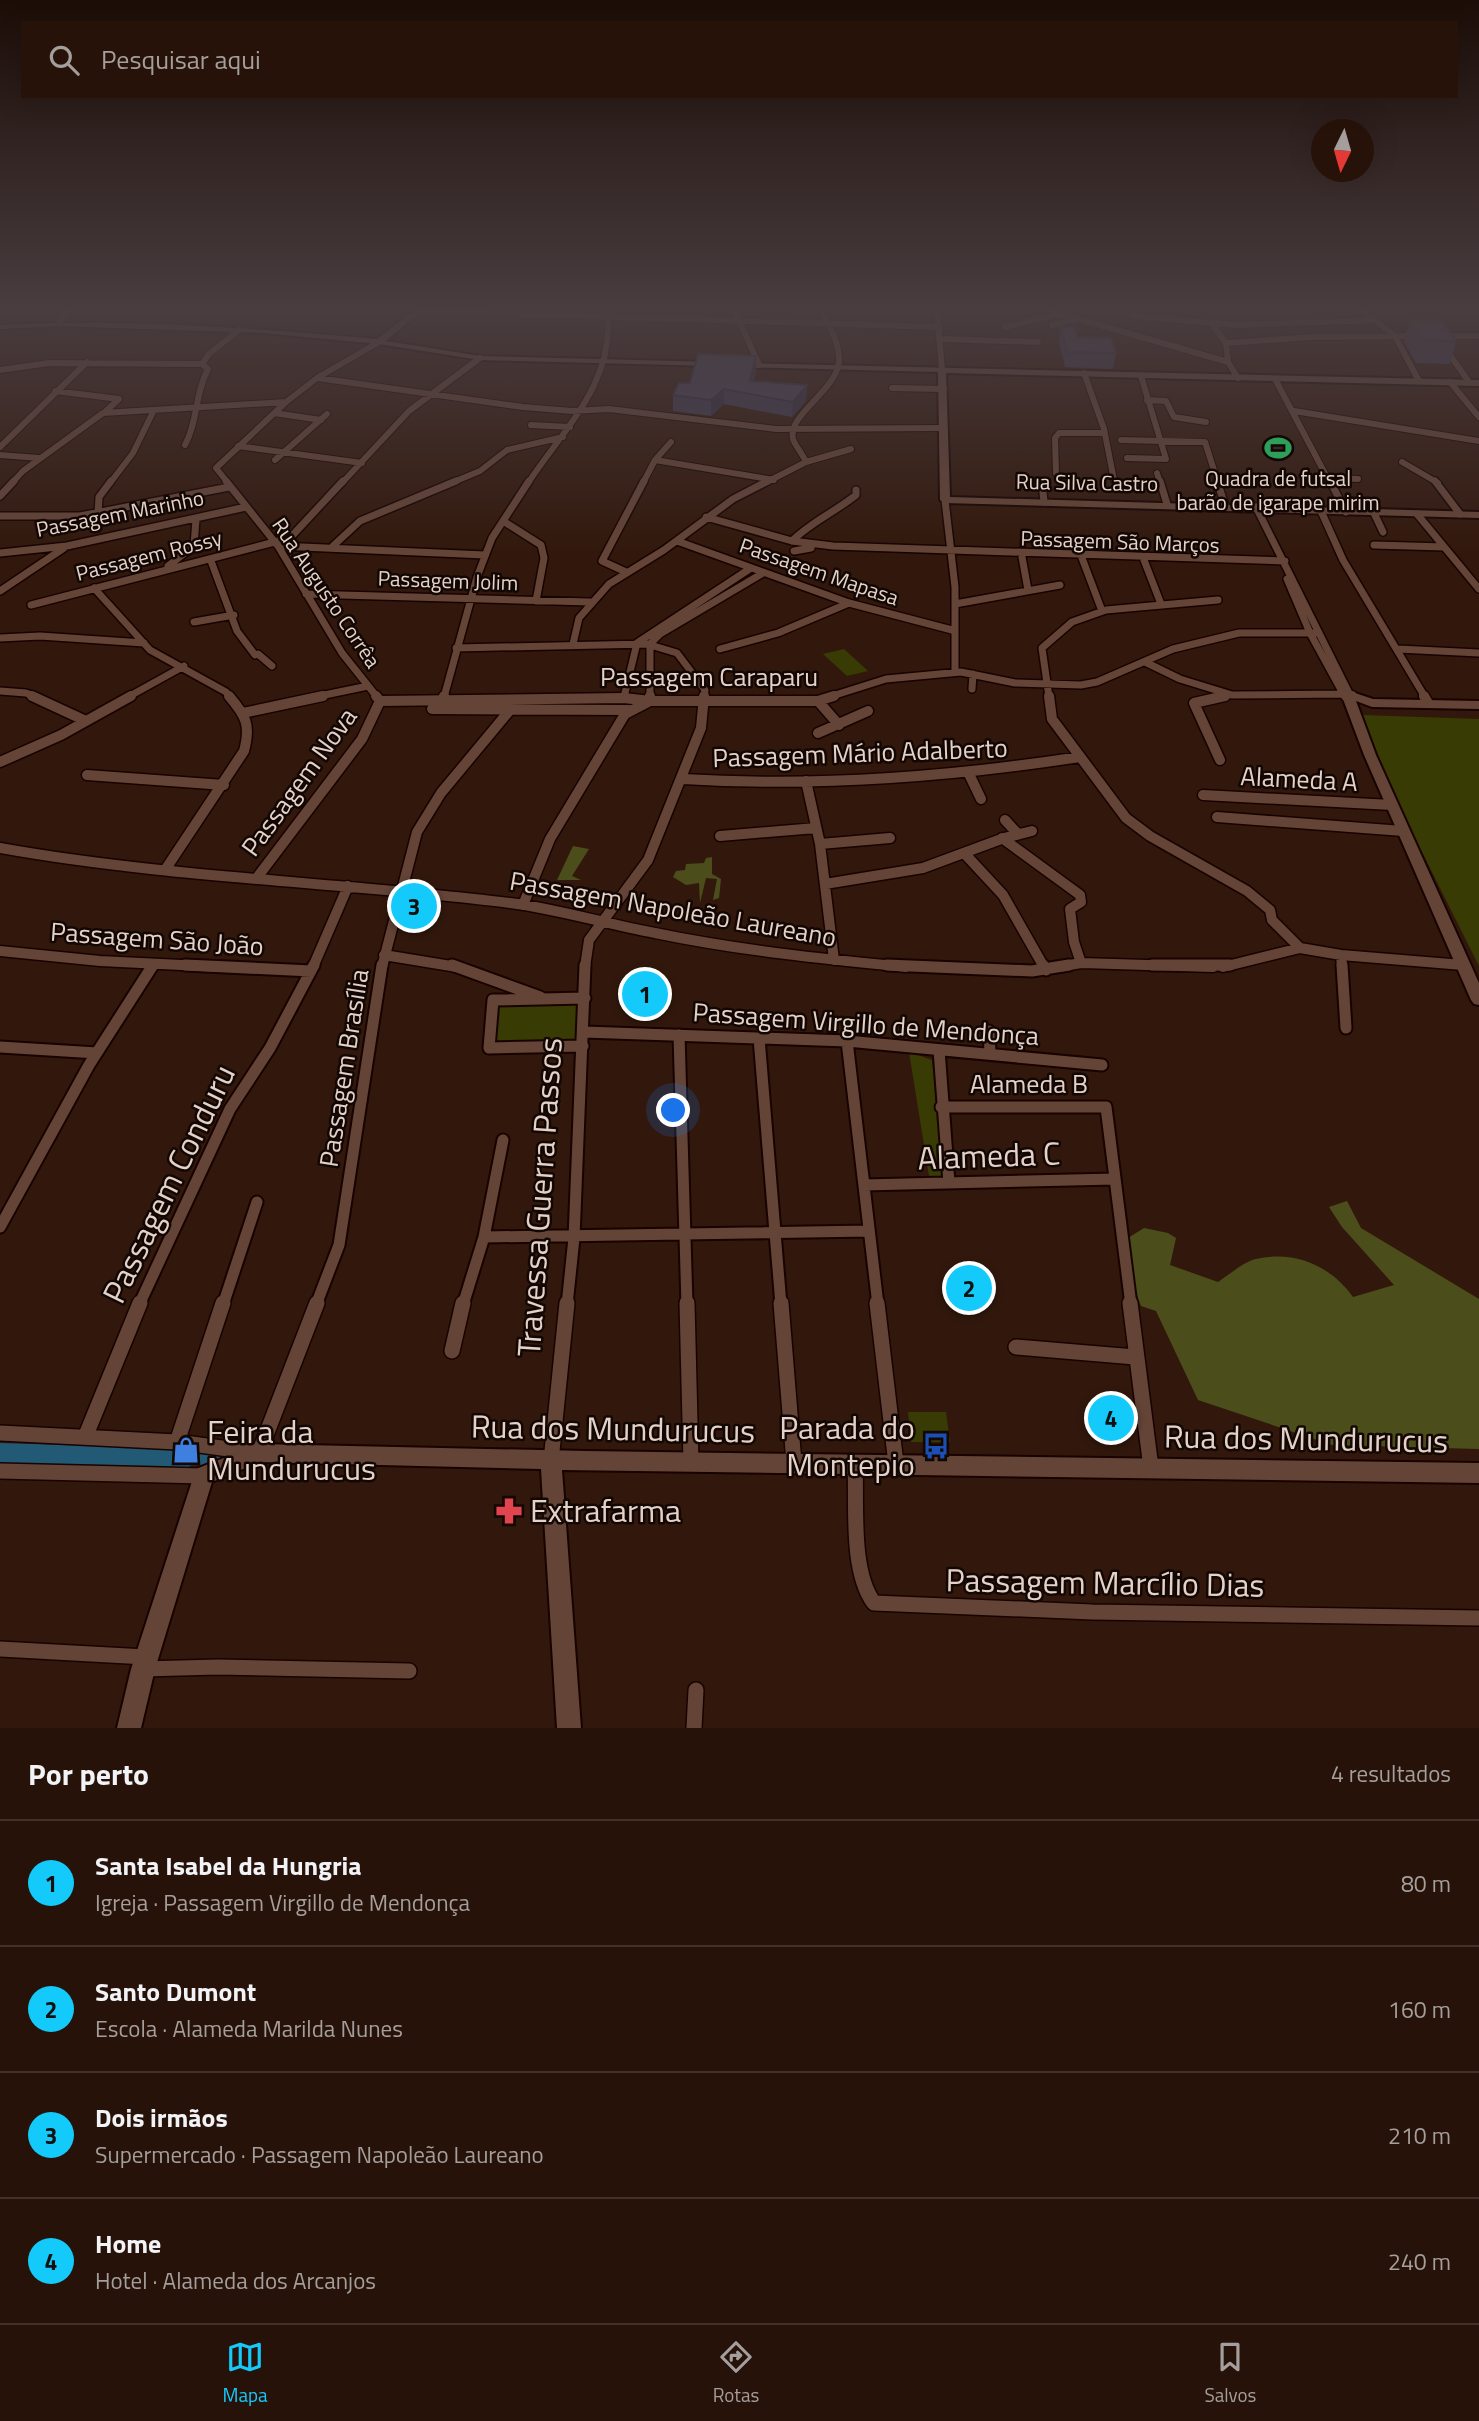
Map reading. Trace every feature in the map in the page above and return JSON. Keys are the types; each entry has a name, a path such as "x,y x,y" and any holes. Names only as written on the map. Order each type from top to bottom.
{"street":[{"path":"0,447 54,392"},
{"path":"0,496 3,487 119,399 60,392"},
{"path":"185,445 197,421 198,392"},
{"path":"0,516 98,514 229,487 216,468 299,392"},
{"path":"409,392 523,407 609,409 793,428 944,428"},
{"path":"276,545 293,536 409,411 436,392"},
{"path":"443,700 485,555 503,521 538,468 570,427 590,392"},
{"path":"806,462 793,439 793,428 825,392"},
{"path":"944,392 945,500 955,604 955,672"},
{"path":"1092,392 1114,480"},
{"path":"1127,458 1165,459 1145,392"},
{"path":"1283,392 1346,512"},
{"path":"1458,392 1479,417"},
{"path":"1147,400 1166,401 1174,417 1206,422"},
{"path":"103,413 286,402"},
{"path":"1294,411 1479,441"},
{"path":"98,514 99,497 133,453 153,412"},
{"path":"274,413 321,420"},
{"path":"275,460 327,414"},
{"path":"531,425 570,427"},
{"path":"1056,473 1055,439 1058,434 1103,433"},
{"path":"333,546 348,529 360,521 474,474 507,450 563,437"},
{"path":"1121,440 1206,443 1225,505"},
{"path":"626,572 603,564 602,561 655,460 671,442"},
{"path":"238,446 362,463"},
{"path":"573,644 579,618 590,602 626,572 677,541 733,499 806,462 851,449"},
{"path":"0,455 39,458"},
{"path":"655,460 775,480"},
{"path":"1402,462 1438,483 1460,514"},
{"path":"1157,473 1167,504"},
{"path":"1330,478 1358,479"},
{"path":"1042,482 1044,502"},
{"name":"Rua Augusto Corrêa","path":"229,487 276,545 342,653 368,686 378,705"},
{"path":"792,541 805,528 832,516 856,495 856,490"},
{"name":"Rua Silva Castro","path":"945,500 1225,505 1346,512 1479,515"},
{"name":"Passagem Marinho","path":"0,554 67,546 246,507"},
{"path":"1256,507 1314,633 1348,696 1392,806 1479,1000"},
{"path":"1321,511 1343,560 1428,703"},
{"path":"1374,513 1383,532"},
{"path":"1417,514 1479,589"},
{"path":"706,517 792,541 842,547 951,552"},
{"path":"162,569 176,563 194,546 196,519"},
{"path":"503,521 541,545 544,558 536,601"},
{"name":"Passagem Mapasa","path":"677,541 849,603 953,630"},
{"name":"Passagem Rossy","path":"31,605 162,569 211,561 276,545 485,555"},
{"path":"1374,545 1445,547"},
{"path":"0,592 67,546"},
{"path":"794,551 805,548 858,554 951,552"},
{"name":"Passagem São Marços","path":"951,552 1022,557 1282,561"},
{"name":"Passagem São Marços","path":"951,552 1282,561"},
{"path":"1022,557 1028,590"},
{"path":"1082,558 1102,611"},
{"path":"1144,560 1161,604"},
{"path":"211,561 242,639 255,655 258,654 272,666"},
{"path":"644,644 758,570"},
{"path":"624,698 644,644 758,570"},
{"path":"955,604 1060,585"},
{"path":"94,588 150,650 184,666 226,692 243,713 249,730 244,751 224,785 165,870"},
{"name":"Passagem Jolim","path":"306,594 470,601 590,602"},
{"path":"1218,600 1102,611 1072,622 1045,642 1041,653 1052,719 1134,826 1247,891 1270,909 1272,920 1300,948"},
{"path":"720,649 778,633 849,603"},
{"path":"194,622 234,615"},
{"name":"Passagem Caraparu","path":"378,705 443,700 624,698 650,701 818,701 886,679 955,672 989,679 1046,685 1097,682 1174,649 1239,633 1314,633"},
{"path":"0,638 40,636 144,643"},
{"path":"523,905 550,839 628,710 650,701 644,644"},
{"path":"456,648 644,644 681,656 701,684 705,701"},
{"path":"1398,649 1479,653"},
{"path":"1144,662 1180,679 1232,695"},
{"path":"0,762 86,721 184,666"},
{"path":"972,689 973,674"},
{"path":"243,713 368,686"},
{"path":"0,691 26,693 86,721"},
{"path":"1220,760 1194,703 1232,695 1348,696 1384,704"},
{"name":"Travessa Guerra Passos","path":"569,1728 551,1461 574,1238 586,952 589,940 640,876 683,779 701,728 705,701"},
{"path":"818,701 839,725"},
{"path":"1356,715 1367,707 1384,704 1479,705"},
{"name":"Passagem Nova","path":"256,879 362,739 378,705"},
{"name":"Passagem Caraparu","path":"432,709 628,710"},
{"name":"Passagem Brasília","path":"259,1453 339,1245 384,955 411,851 428,813 510,710"},
{"path":"818,733 868,711"},
{"name":"Passagem Mário Adalberto","path":"683,779 806,781 969,774 1080,757"},
{"path":"969,774 981,799"},
{"path":"87,775 224,785"},
{"path":"806,781 820,844 834,960"},
{"name":"Alameda A","path":"1203,795 1392,806"},
{"name":"Alameda A","path":"1217,817 1403,831"},
{"path":"1005,820 1017,833"},
{"path":"720,836 816,828"},
{"path":"825,884 920,869 1002,838 1032,831"},
{"path":"820,844 890,838"},
{"path":"1002,838 1080,895 1081,902 1070,909 1074,942 1082,963"},
{"name":"Passagem Napoleão Laureano","path":"0,848 66,860 402,890 523,905 657,934 834,960 930,969 1046,970 1082,963 1222,967 1300,948 1341,955 1463,965"},
{"path":"970,852 1003,895 1046,970"},
{"name":"Passagem Conduru","path":"86,1435 158,1259 230,1109 270,1048 312,971 348,886"},
{"name":"Passagem São João","path":"0,951 154,964 312,971"},
{"path":"384,955 452,965 544,998"},
{"path":"1341,955 1346,1028"},
{"path":"0,1227 97,1053 154,964"},
{"path":"583,1046 489,1048 493,1000 585,999"},
{"path":"989,1031 990,1053"},
{"name":"Passagem Virgillo de Mendonça","path":"584,1032 847,1041 1102,1065"},
{"path":"679,1035 691,1463"},
{"path":"759,1038 794,1463"},
{"path":"847,1041 896,1464"},
{"path":"0,1046 97,1053"},
{"path":"939,1050 949,1183"},
{"name":"Alameda B","path":"942,1107 1090,1104 1106,1107 1105,1117 1115,1179"},
{"path":"452,1351 466,1292 484,1237 503,1140"},
{"path":"1115,1179 1135,1357 1151,1468"},
{"name":"Alameda C","path":"864,1185 1115,1179"},
{"path":"177,1442 257,1202"},
{"path":"484,1237 574,1238 869,1231"},
{"path":"1016,1347 1135,1357"},
{"name":"Rua dos Mundurucus","path":"0,1433 86,1435 177,1442 259,1453 551,1461 1479,1473"},
{"path":"0,1471 203,1476 259,1453"},
{"name":"Passagem Marcílio Dias","path":"855,1464 861,1574 865,1595 874,1603 1092,1612 1479,1618"},
{"path":"129,1728 145,1663 203,1476"},
{"path":"0,1649 218,1667 409,1671"},
{"path":"694,1728 696,1690"}],"shaded area":[{"path":"844,649 868,671 847,676 823,654"},
{"path":"1362,715 1479,719 1479,966 1399,806"},
{"path":"581,1002 578,1046 489,1048 495,1004"},
{"path":"909,1052 932,1060 943,1176 929,1176"},
{"path":"908,1412 946,1412 950,1442 911,1442"}],"green space":[{"path":"573,846 589,849 572,876 581,880 557,880"},
{"path":"712,857 712,874 721,879 719,898 713,900 717,879 706,878 700,903 699,883 686,885 673,877 676,871 685,870 686,864 704,863 706,858"},
{"path":"1347,1201 1361,1228 1479,1299 1479,1449 1332,1445 1198,1400 1156,1311 1141,1306 1128,1271 1128,1238 1144,1228 1168,1233 1176,1238 1170,1265 1218,1282 1256,1259 1285,1257 1311,1263 1323,1269 1353,1297 1394,1285 1342,1227 1329,1207"}],"water":[{"path":"0,1443 201,1449 198,1460 186,1469 0,1466"}],"building":[{"path":"675,392 721,392 711,400 673,395"},
{"path":"738,392 802,392 793,402"}],"waterway":[{"path":"182,1458 238,1455"}],"place":[{"name":"Quadra de futsal barão de igarape mirim","path":"1278,448"},
{"name":"Dois irmãos","path":"414,906"},
{"name":"Santa Isabel da Hungria","path":"645,994"},
{"name":"Santo Dumont","path":"969,1288"},
{"name":"Home","path":"1111,1418"},
{"name":"Parada do Montepio","path":"936,1446"},
{"name":"Feira da Mundurucus","path":"186,1450"},
{"name":"Extrafarma","path":"509,1511"}]}
